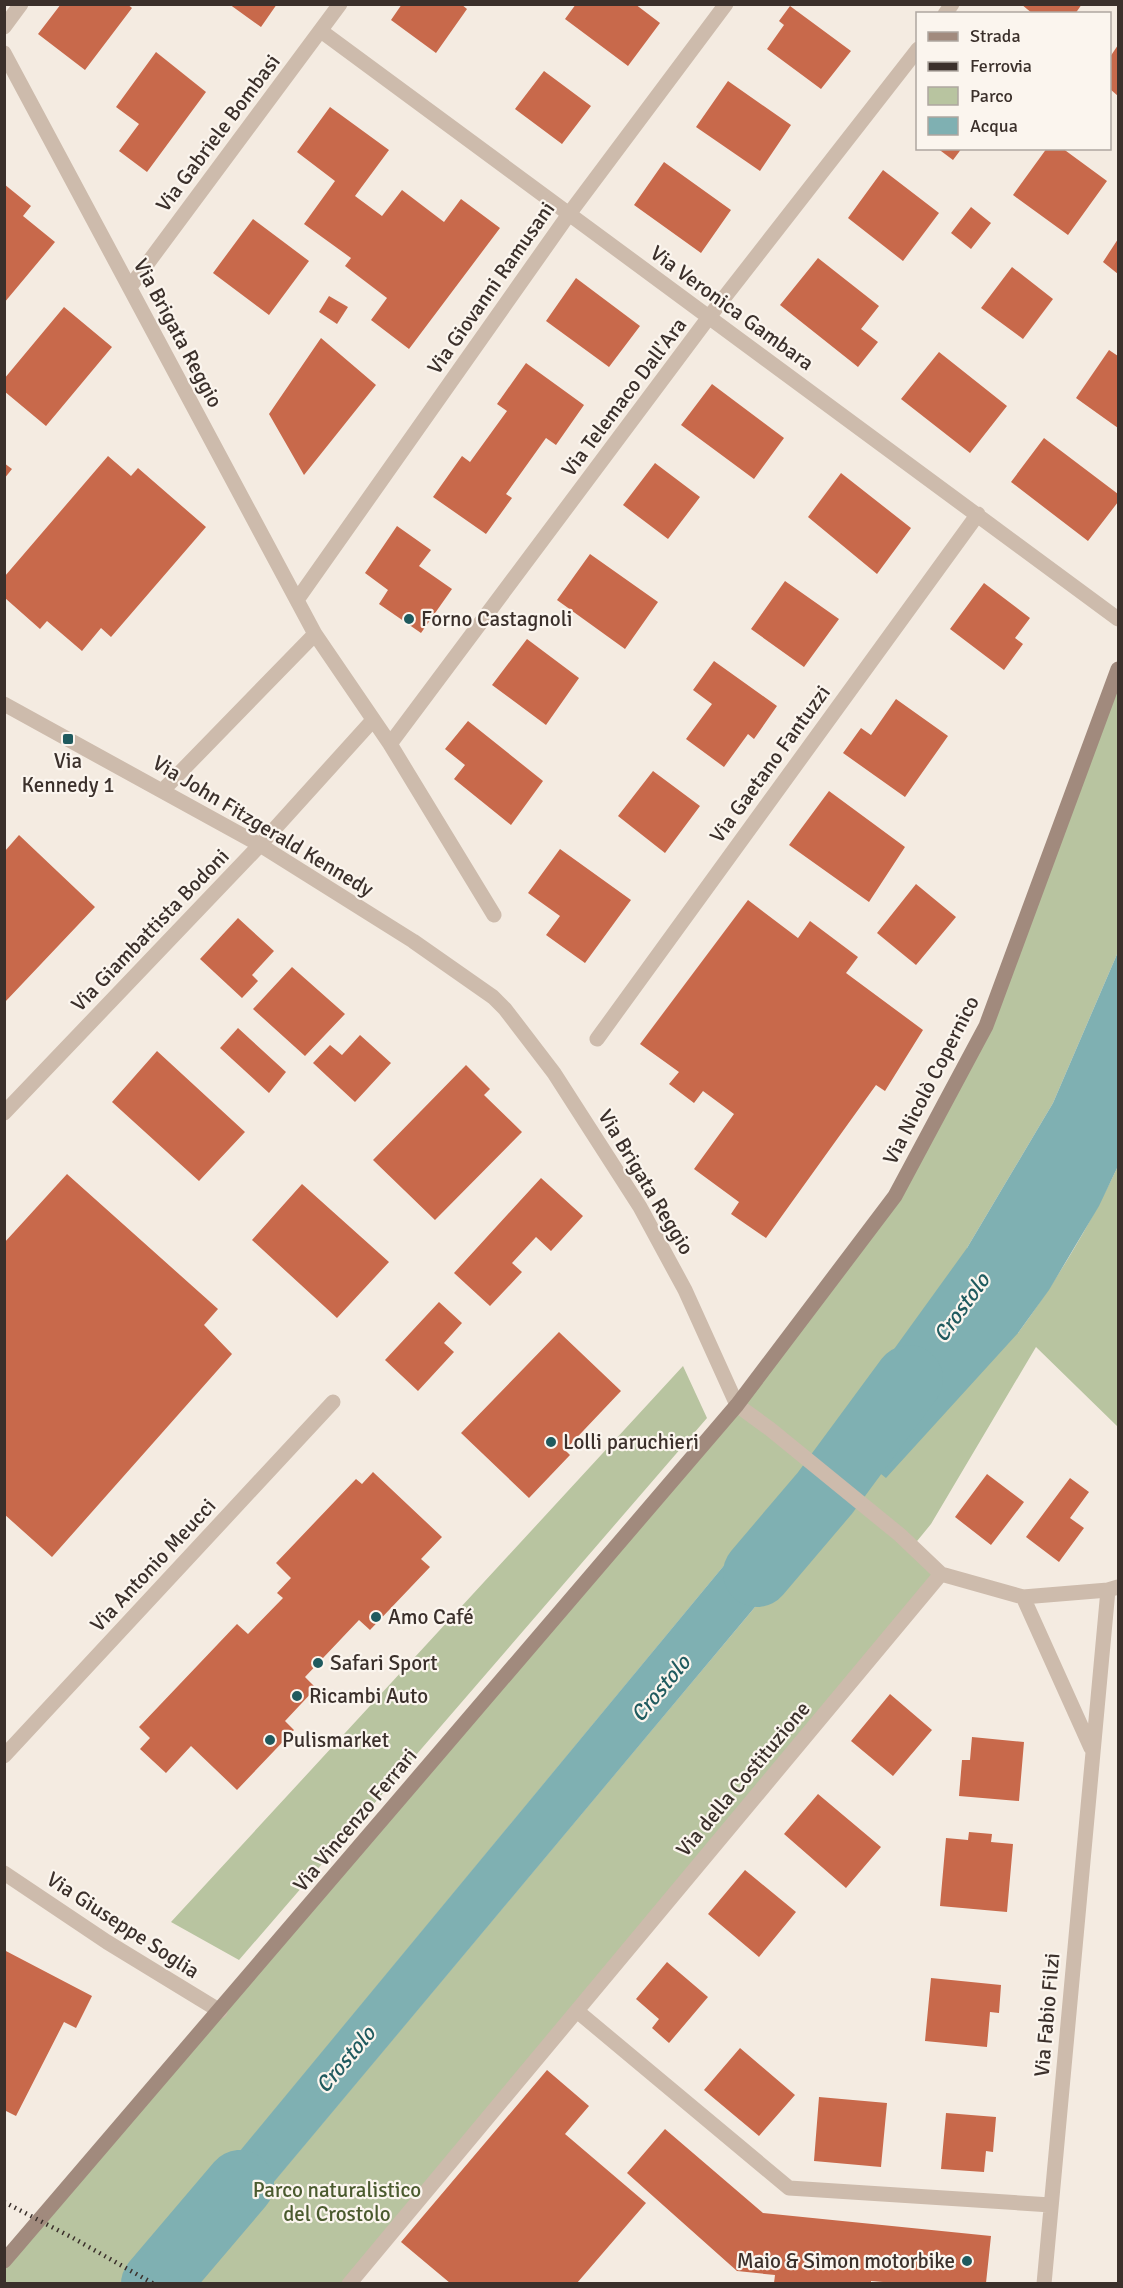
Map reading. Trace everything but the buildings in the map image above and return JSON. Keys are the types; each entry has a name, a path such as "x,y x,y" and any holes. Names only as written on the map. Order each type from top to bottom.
{"street":[{"path":"4,27 21,4"},
{"name":"Via Gabriele Bombasi","path":"130,287 340,4"},
{"name":"Via Giovanni Ramusani","path":"297,600 569,214 726,4"},
{"name":"Via Veronica Gambara","path":"321,31 1119,619"},
{"name":"Via Telemaco Dall'Ara","path":"390,744 710,317 916,52"},
{"name":"Via Brigata Reggio","path":"4,53 315,634 390,744 494,915"},
{"name":"Via Gaetano Fantuzzi","path":"597,1039 978,514"},
{"path":"163,790 315,634"},
{"name":"Via Nicolò Copernico","path":"736,1405 895,1196 986,1026 1119,669"},
{"name":"Via John Fitzgerald Kennedy","path":"4,704 260,845 413,941 493,997"},
{"name":"Via Giambattista Bodoni","path":"4,1113 260,845 373,720"},
{"name":"Via Brigata Reggio","path":"493,997 505,1009 554,1073 640,1207 685,1290 736,1405"},
{"name":"Via Antonio Meucci","path":"4,1756 333,1402"},
{"path":"736,1405 770,1429 900,1535 941,1574 1023,1597 1113,1588"},
{"name":"Via Vincenzo Ferrari","path":"4,2261 736,1405"},
{"name":"Via della Costituzione","path":"349,2283 941,1574"},
{"name":"Via Fabio Filzi","path":"1044,2283 1092,1751 1113,1588"},
{"name":"Via Fabio Filzi","path":"1023,1597 1092,1751"},
{"name":"Via Giuseppe Soglia","path":"4,1873 107,1942 220,2011"},
{"path":"577,2011 789,2188 1051,2205"}],"green space":[{"name":"Parco naturalistico del Crostolo","path":"1118,669 1118,952 1053,1103 967,1248 1018,1333 1072,1252 1118,1166 1118,1427 1036,1347 931,1524 913,1546 941,1574 349,2283 129,2284 125,2281 122,2284 5,2284 5,2261 737,1405 895,1196 986,1026","holes":["793,1482 832,1515 202,2267 164,2244"]},
{"path":"683,1366 707,1418 239,1960 171,1922"}],"water":[{"path":"1118,952 1118,1166 1099,1206 1049,1290 1018,1333 886,1478 832,1435 967,1248 1053,1103"},
{"path":"793,1482 832,1515 202,2268 163,2244"}],"waterway":[{"name":"Crostolo","path":"757,1573 825,1493 909,1379"},
{"name":"Crostolo","path":"155,2284 240,2184"}],"railway":[{"path":"4,2202 154,2284"}],"place":[{"name":"Forno Castagnoli","path":"409,619"},
{"name":"Via Kennedy 1","path":"68,739"},
{"name":"Lolli paruchieri","path":"551,1442"},
{"name":"Amo Café","path":"376,1617"},
{"name":"Safari Sport","path":"318,1663"},
{"name":"Ricambi Auto","path":"297,1696"},
{"name":"Pulismarket","path":"270,1740"},
{"name":"Maio & Simon motorbike","path":"967,2261"}]}
